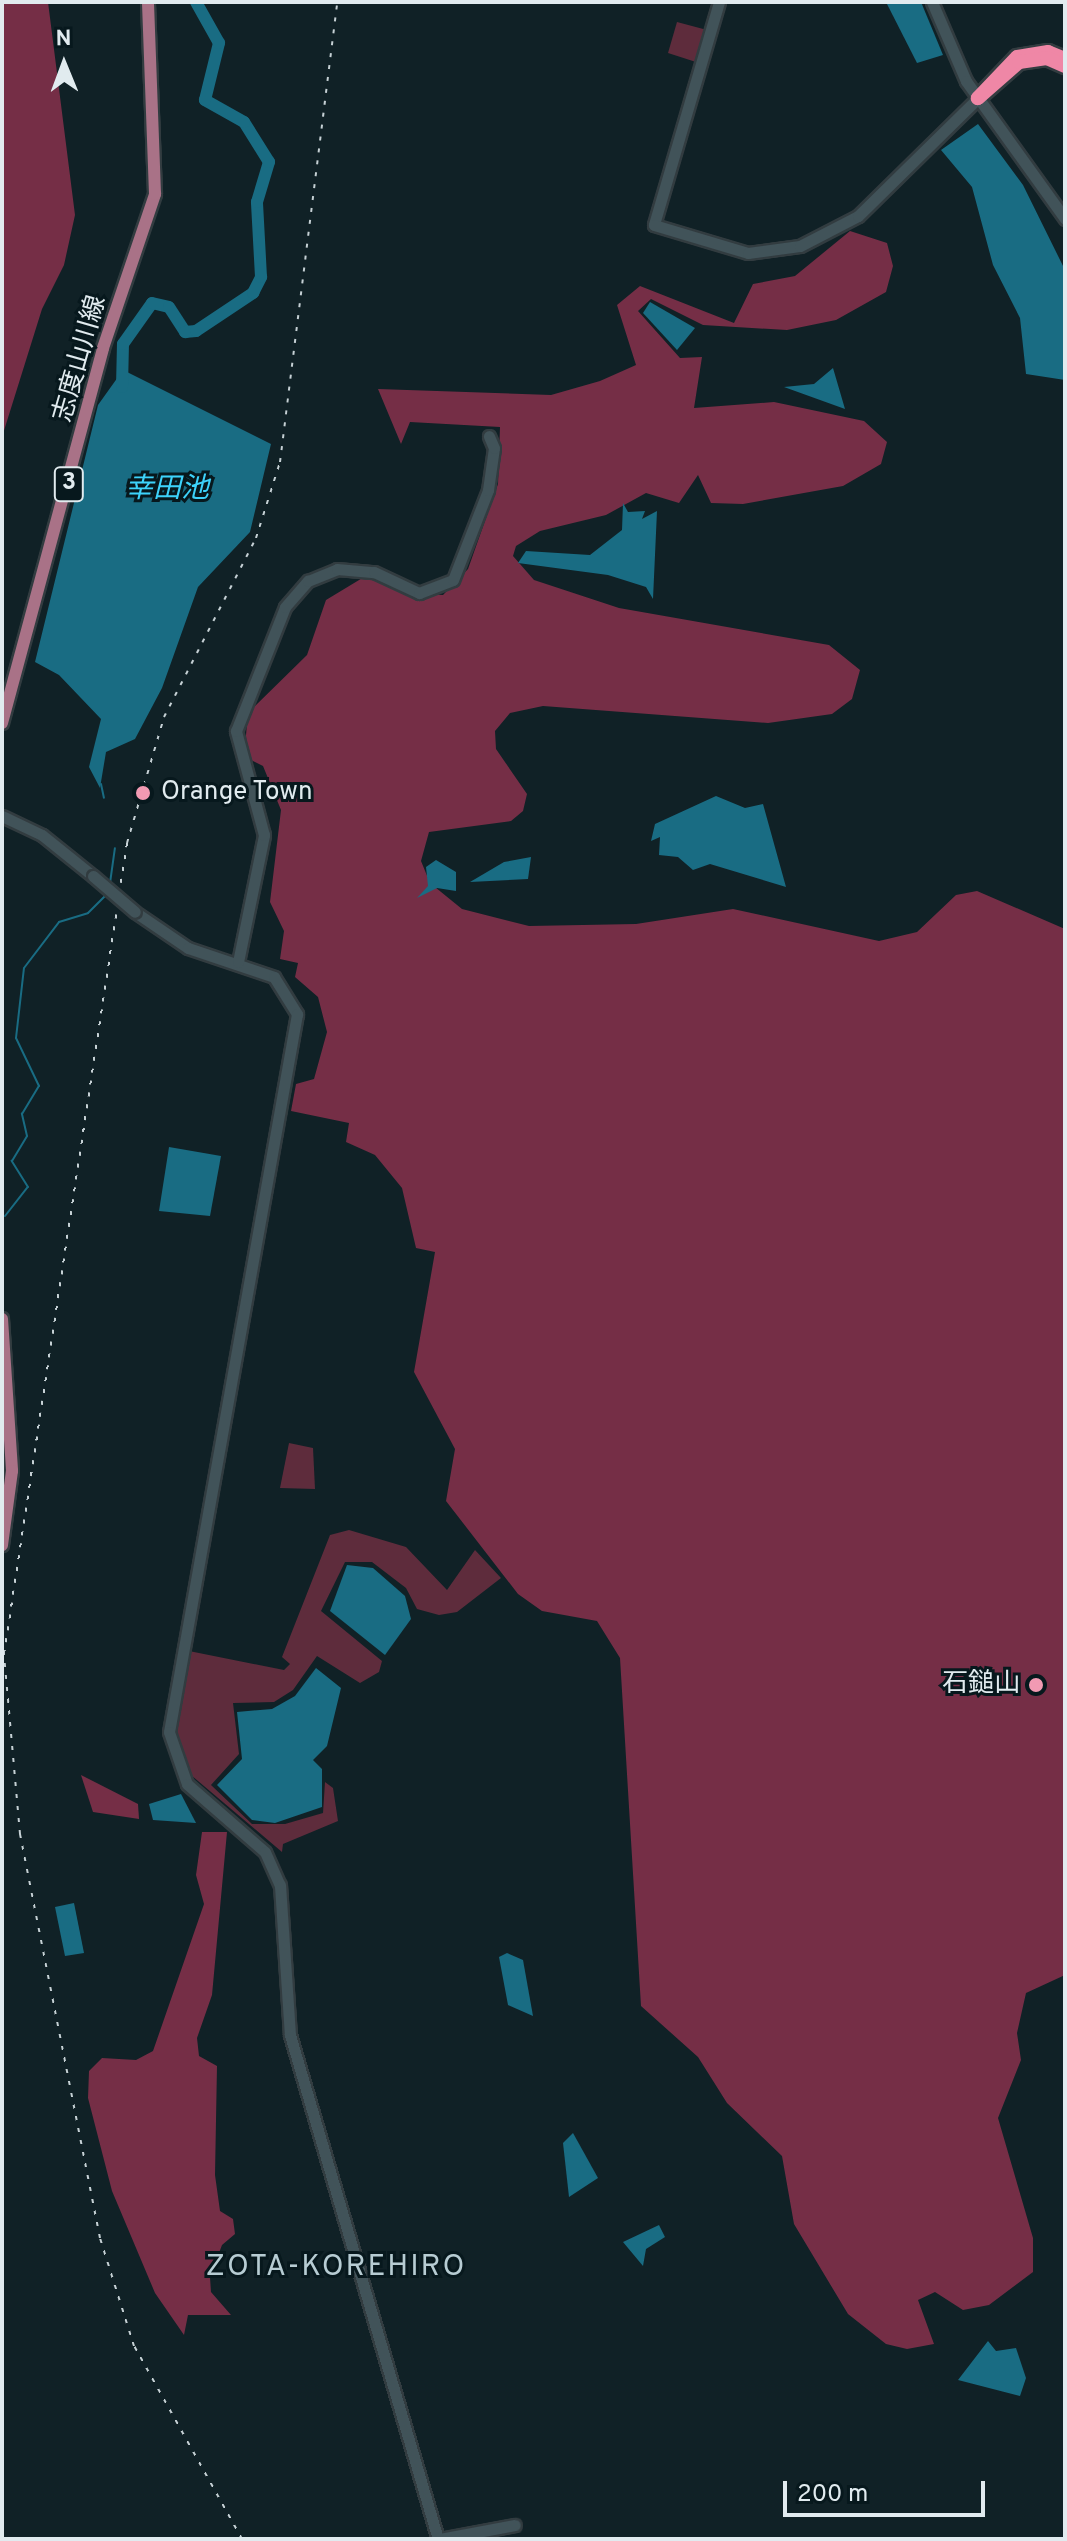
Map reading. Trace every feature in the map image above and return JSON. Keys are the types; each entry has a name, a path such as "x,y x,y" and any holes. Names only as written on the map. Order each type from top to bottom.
{"highway":[{"path":"978,98 1017,57 1048,52 1065,59"},
{"path":"978,98 1019,62 1047,58 1065,66"}],"main road":[{"name":"志度山川線","path":"2,723 103,348 155,194 148,2"},
{"path":"2,1319 12,1471 2,1545"}],"street":[{"path":"719,2 654,225 748,253 800,246 858,216 978,98"},
{"path":"932,2 978,98 1065,219"},
{"path":"238,962 264,835 236,731 285,607 308,581 337,569 374,572 419,593 453,580 488,490 489,436"},
{"path":"2,816 42,835 135,912 188,948 238,962 285,987 298,1033 169,1732 187,1784 265,1852 280,1885 290,2035 439,2539 515,2525"}],"shaded area":[{"path":"2,2 48,2 75,215 64,265 42,309 2,437"},
{"path":"677,22 707,30 699,63 668,53"},
{"path":"850,231 887,243 893,266 886,292 836,320 787,330 703,325 651,299 638,311 680,358 702,357 694,408 774,402 864,421 887,442 881,464 843,486 743,504 711,503 698,475 679,503 646,493 606,515 540,531 516,546 513,556 534,580 619,608 829,645 860,670 852,699 832,714 768,723 543,706 510,713 495,731 496,749 527,794 523,811 511,821 429,832 421,861 430,883 462,909 529,926 636,924 733,909 879,941 917,932 956,895 977,891 1065,929 1065,1975 1026,1993 1017,2033 1021,2060 998,2118 1033,2238 1033,2272 989,2305 963,2310 935,2292 918,2300 934,2344 907,2349 886,2344 848,2314 794,2224 782,2156 727,2103 698,2057 641,2006 620,1658 597,1621 542,1611 518,1594 446,1501 455,1449 414,1372 435,1252 416,1248 402,1188 375,1155 346,1142 349,1123 291,1111 296,1084 314,1079 327,1032 318,997 295,977 298,963 280,959 284,931 270,902 281,810 263,766 247,758 246,735 248,713 307,655 326,600 369,574 404,593 443,595 468,569 498,484 500,427 410,422 401,444 378,389 551,395 600,381 636,365 617,305 640,286 734,323 753,284 795,276"},
{"path":"289,1443 313,1448 315,1489 280,1488"},
{"path":"349,1530 406,1547 447,1590 475,1550 501,1578 457,1612 439,1615 417,1609 406,1588 372,1562 345,1562 321,1611 382,1661 379,1672 360,1683 317,1656 293,1690 274,1702 233,1703 239,1754 211,1785 252,1824 285,1824 323,1813 325,1782 333,1788 338,1821 283,1844 282,1852 185,1770 174,1726 189,1651 284,1670 290,1664 282,1657 330,1535"},
{"path":"81,1775 138,1804 139,1819 93,1812"},
{"path":"202,1832 227,1832 212,1995 197,2038 199,2056 217,2066 215,2175 220,2211 233,2219 235,2234 222,2245 210,2277 211,2292 231,2315 188,2315 184,2335 155,2293 112,2191 88,2098 89,2071 102,2058 136,2060 153,2051 204,1904 196,1875"}],"water":[{"path":"921,2 943,55 917,63 887,4"},
{"path":"978,124 1023,185 1065,270 1065,380 1026,374 1020,318 993,265 972,187 941,150"},
{"path":"650,302 695,328 677,350 643,313"},
{"path":"833,368 845,409 784,387 814,384"},
{"name":"幸田池","path":"123,370 271,444 250,532 198,587 162,688 135,739 106,752 100,788 89,767 101,719 59,675 35,662 98,405"},
{"path":"623,503 628,512 645,511 642,519 657,511 653,599 646,587 608,575 518,563 526,551 590,555 622,530"},
{"path":"716,796 745,808 763,804 786,887 710,864 693,870 678,857 659,855 660,837 651,841 655,824"},
{"path":"531,857 528,879 470,882 504,862"},
{"path":"436,860 456,872 456,891 437,888 417,898 428,886 426,867"},
{"path":"169,1147 221,1156 210,1216 159,1211"},
{"path":"347,1565 373,1568 405,1596 411,1619 385,1655 330,1611"},
{"path":"316,1668 341,1688 327,1746 313,1760 322,1769 322,1807 275,1823 252,1820 217,1785 242,1759 237,1712 272,1709 295,1696"},
{"path":"181,1794 196,1823 153,1820 149,1804"},
{"path":"74,1903 84,1953 65,1956 55,1907"},
{"path":"507,1953 523,1960 533,2016 508,2005 499,1957"},
{"path":"573,2133 598,2178 569,2197 563,2143"},
{"path":"659,2225 665,2237 646,2249 643,2266 623,2242"},
{"path":"988,2341 996,2351 1016,2348 1026,2378 1020,2396 958,2380"}],"waterway":[{"path":"122,387 123,344 152,303 169,307 185,332 196,331 253,293 261,277 257,202 269,162 244,122 205,100 219,43 196,2"},
{"path":"101,784 104,798"},
{"path":"110,883 115,848"},
{"path":"5,1216 28,1187 12,1161 27,1136 22,1114 39,1086 16,1038 24,968 59,922 88,913 108,893"}],"railway":[{"path":"242,2539 134,2346 100,2238 20,1834 4,1654 127,843 164,717 256,538 280,462 337,2"}],"place":[{"name":"Orange Town","path":"143,793"},
{"name":"石鎚山","path":"1036,1685"}],"district":[{"name":"ZOTA-KOREHIRO","path":"336,2268"}]}
